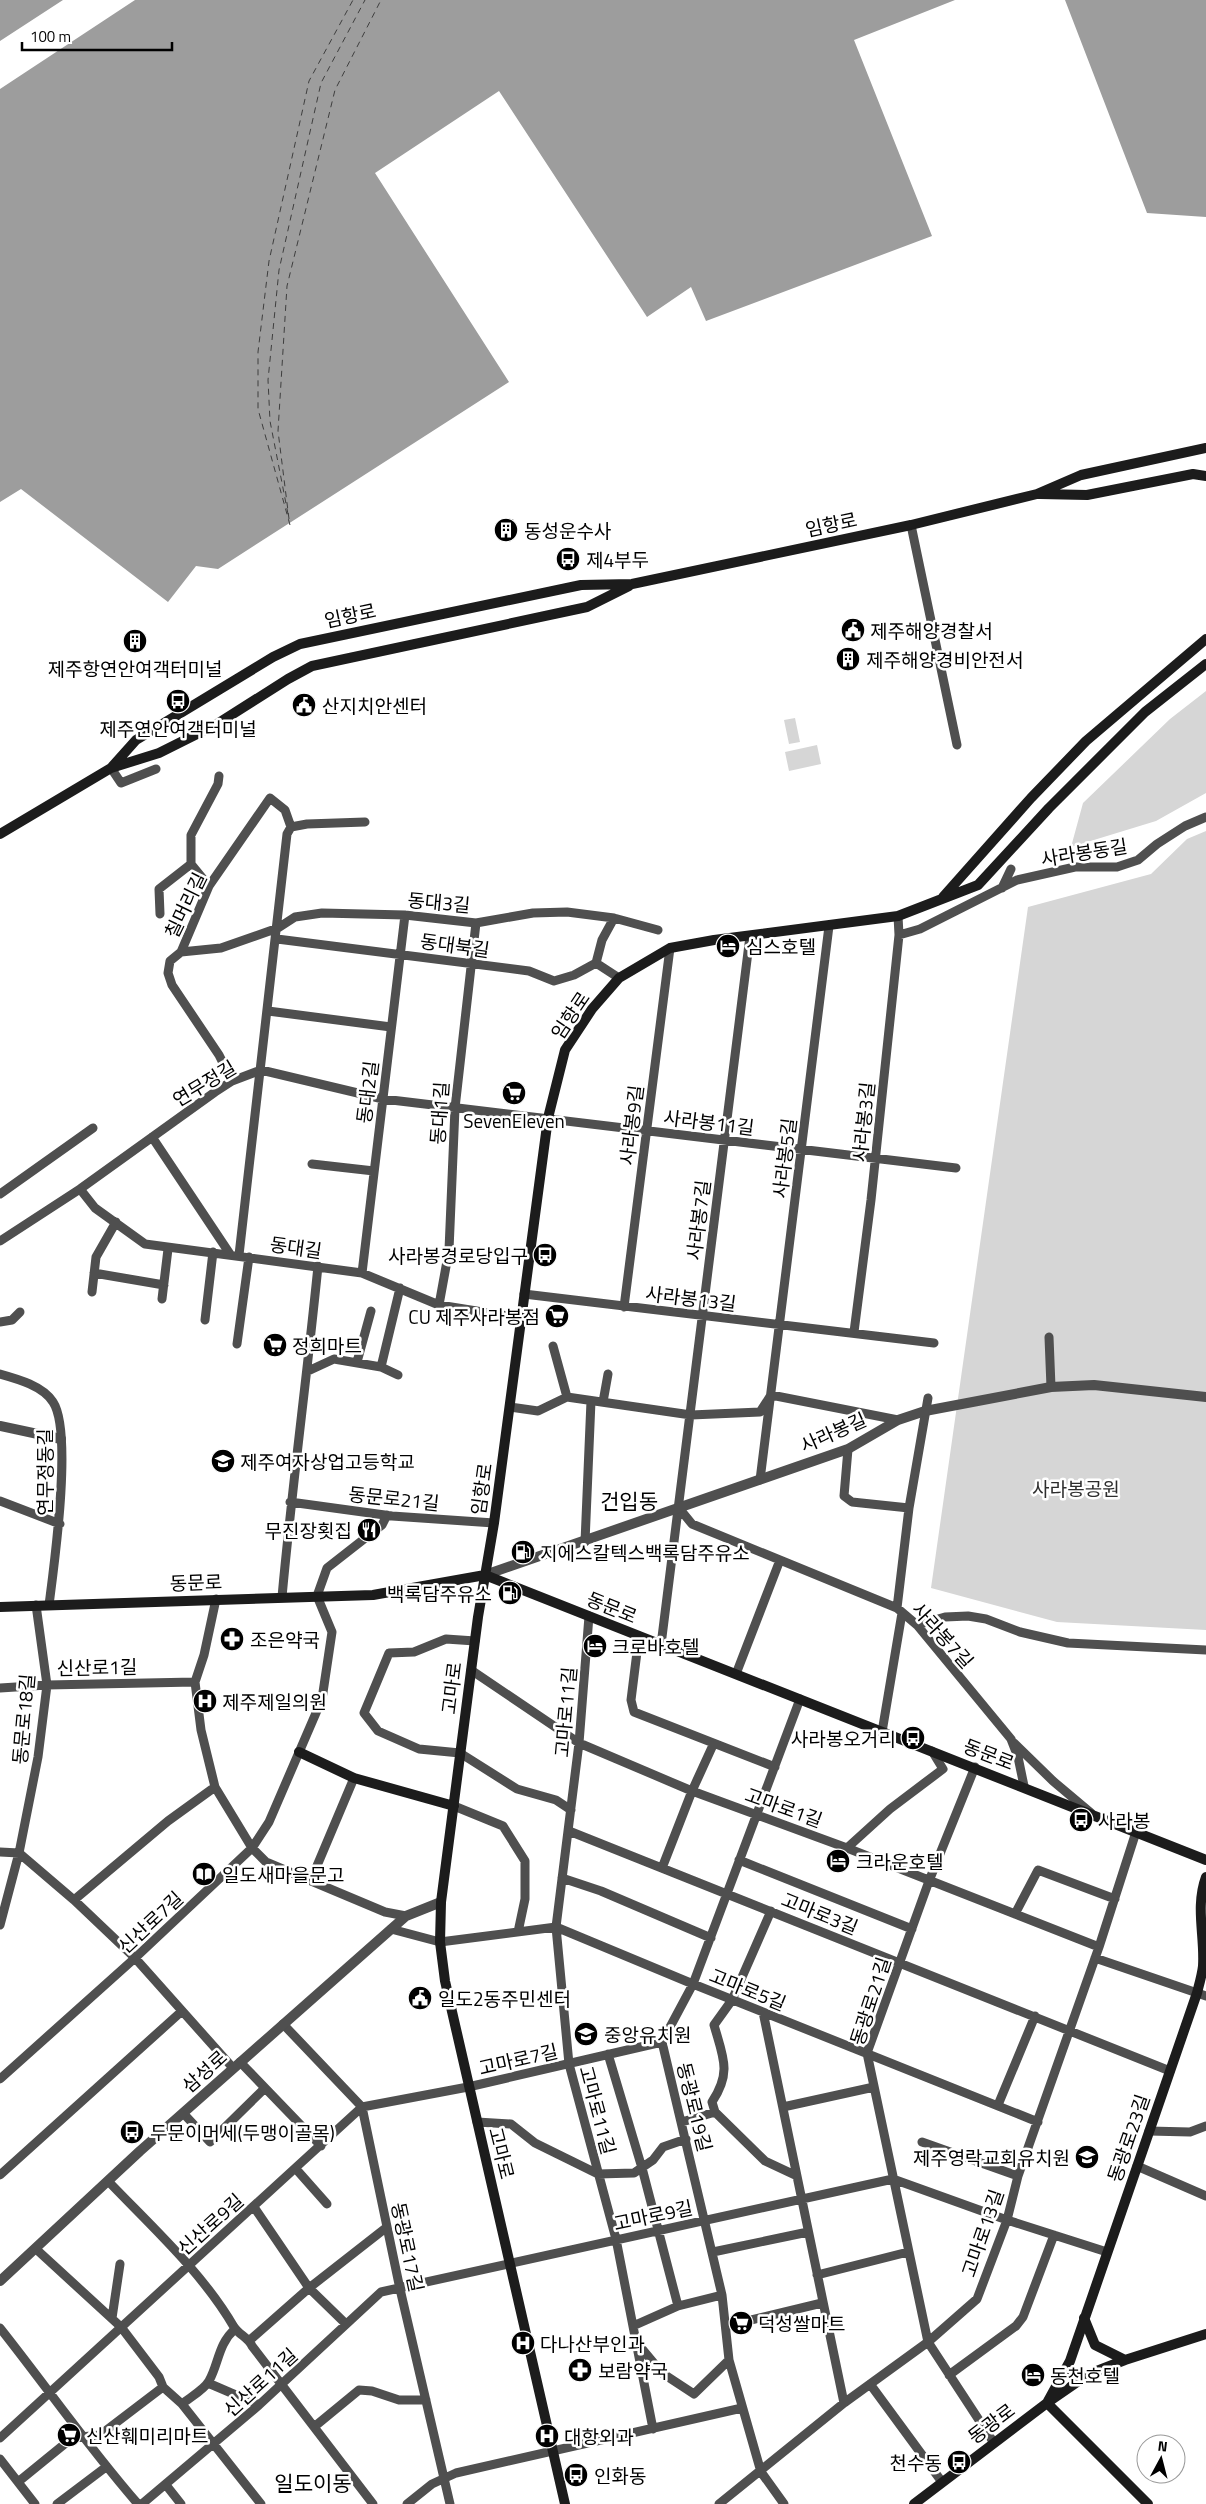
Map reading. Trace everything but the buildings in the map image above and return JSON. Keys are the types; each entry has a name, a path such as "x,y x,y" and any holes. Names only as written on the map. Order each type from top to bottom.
{"main road":[{"name":"임항로","path":"111,768 136,740 274,657 300,644 581,585 632,584 912,525 1037,494 1081,475 1206,448"},
{"name":"임항로","path":"1037,494 1087,495 1206,471"},
{"name":"임항로","path":"1192,474 1206,476"},
{"name":"임항로","path":"0,834 111,768 159,752 217,724 288,678 312,666 587,607 632,584"},
{"name":"임항로","path":"940,899 1031,798 1086,741 1206,639"},
{"name":"임항로","path":"485,1575 510,1408 548,1118 565,1050 592,1008 619,978 670,948 898,916 978,885 1048,808 1145,712 1206,664"},
{"name":"동문로","path":"0,1607 373,1595 485,1575 1024,1786 1206,1860"},
{"name":"고마로","path":"485,1575 441,1902 440,1942 445,1981 468,2087 511,2263 565,2504"},
{"path":"299,1752 354,1778 454,1806"},
{"name":"동광로23길","path":"1047,2403 1070,2361 1170,2071 1202,1994 1202,1886 1206,1877"},
{"path":"1084,2318 1095,2345 1125,2360"},
{"name":"동광로","path":"914,2504 1047,2403 1089,2374 1125,2360 1206,2334"},
{"path":"1047,2403 1148,2504"}],"street":[{"path":"912,525 957,745"},
{"path":"111,768 121,782 156,769"},
{"path":"210,886 191,864 191,835 218,784 219,776"},
{"name":"칠머리길","path":"232,1081 219,1055 172,986 168,973 170,961 181,952 210,886 270,798 286,810 291,827"},
{"name":"사라봉동길","path":"899,935 920,929 1017,880 1075,867 1117,867 1138,860 1171,835 1206,817"},
{"path":"234,1255 261,1070 287,834 291,827 306,824 365,822"},
{"path":"160,914 160,889 191,864"},
{"path":"1002,888 1011,869"},
{"name":"동대3길","path":"181,952 221,948 278,928 295,917 322,913 405,915 476,923 533,912 567,912 614,918 658,930"},
{"name":"동대2길","path":"362,1273 405,915"},
{"name":"사라봉3길","path":"854,1332 876,1158 899,935 898,916"},
{"path":"614,918 602,940 596,963 619,978"},
{"name":"동대1길","path":"439,1305 449,1250 454,1108 476,923"},
{"name":"사라봉5길","path":"760,1480 830,926"},
{"name":"사라봉7길","path":"661,1645 750,936"},
{"name":"동대북길","path":"277,938 471,965 529,971 554,980 574,975 596,963"},
{"name":"사라봉9길","path":"624,1307 670,948"},
{"path":"268,1010 392,1027"},
{"name":"연무정길","path":"0,1241 80,1189 232,1081 261,1070 383,1100 548,1118"},
{"name":"사라봉11길","path":"548,1118 956,1168"},
{"path":"0,1194 93,1128"},
{"path":"152,1137 234,1255"},
{"path":"312,1164 374,1171"},
{"name":"동대길","path":"80,1189 95,1208 145,1244 168,1249 213,1252 362,1273 439,1305 521,1318"},
{"path":"92,1292 96,1257 116,1222"},
{"path":"162,1299 168,1249"},
{"path":"204,1320 213,1252"},
{"path":"237,1344 249,1257"},
{"path":"282,1597 290,1502 308,1371 318,1266"},
{"path":"94,1273 164,1284"},
{"path":"381,1368 400,1288"},
{"name":"사라봉13길","path":"524,1294 934,1343"},
{"path":"0,1322 12,1320 20,1312"},
{"path":"357,1362 371,1312"},
{"path":"1049,1337 1051,1388"},
{"path":"553,1346 567,1397"},
{"path":"308,1371 334,1359 357,1362 398,1374"},
{"name":"연무정동길","path":"0,1374 39,1389 52,1400 60,1419 60,1524 49,1605"},
{"path":"603,1402 608,1374"},
{"name":"사라봉길","path":"485,1575 586,1542 848,1449 898,1420 925,1411 1051,1388 1094,1385 1206,1397"},
{"path":"510,1408 538,1410 567,1397 691,1415 760,1412 771,1395 898,1420"},
{"path":"882,1732 899,1610 909,1508 928,1398"},
{"path":"586,1542 591,1401"},
{"path":"0,1426 61,1439"},
{"path":"848,1449 844,1496 852,1502 909,1508"},
{"path":"0,1500 60,1524"},
{"name":"동문로21길","path":"290,1502 387,1515 494,1523"},
{"name":"사라봉7길","path":"679,1508 692,1524 899,1610 917,1625 1011,1739 1018,1757 1024,1786"},
{"path":"317,1596 327,1568 382,1525 387,1515"},
{"path":"736,1674 780,1560"},
{"name":"신산로7길","path":"0,2079 135,1958 252,1848 269,1822 322,1699 332,1632 317,1596"},
{"path":"216,1599 204,1655 195,1682 201,1730 215,1787 252,1848 266,1862 385,1912 406,1916"},
{"name":"동문로18길","path":"0,1924 19,1853 38,1757 46,1685 36,1605"},
{"name":"고마로11길","path":"589,1616 579,1743 556,1927 568,2064 616,2240 653,2429"},
{"path":"917,1625 944,1617 968,1616 986,1619 1020,1632 1068,1643 1206,1650"},
{"path":"639,1636 631,1700 634,1712 713,1745 775,1768"},
{"path":"475,1641 446,1639 414,1652 389,1654 364,1713 378,1731 419,1749 460,1754 517,1789 556,1800 571,1810"},
{"name":"고마로1길","path":"471,1670 579,1743 692,1791 847,1848 1099,1948"},
{"name":"신산로1길","path":"0,1688 46,1685 195,1682"},
{"name":"동광로19길","path":"784,2504 761,2472 729,2360 722,2295 713,2252 662,2042 693,1984 800,1699"},
{"path":"1011,1739 1053,1781 1092,1813"},
{"path":"662,1868 692,1791 713,1745"},
{"path":"847,1848 890,1809 944,1769 931,1750"},
{"name":"동광로21길","path":"975,1768 929,1881 867,2054 928,2342 994,2443"},
{"path":"311,1880 354,1778"},
{"path":"74,1900 168,1821 215,1787"},
{"path":"454,1806 503,1826 525,1860 525,1899 518,1932"},
{"name":"고마로3길","path":"569,1831 1170,2071"},
{"name":"고마로13길","path":"720,2504 844,2403 928,2342 977,2299 1006,2220 1018,2176 1068,2030 1099,1948 1136,1832"},
{"path":"0,1852 19,1853 74,1900 135,1958 182,2011 236,2065 264,2088 321,2146"},
{"path":"739,1860 912,1929"},
{"path":"1015,1914 1038,1870 1115,1899"},
{"path":"562,1878 601,1891 711,1938"},
{"name":"삼성로","path":"2,2276 36,2249 236,2065 406,1916 441,1902"},
{"path":"771,1912 732,2000 714,2026 725,2064 724,2080 712,2102 715,2112 765,2160 797,2176"},
{"path":"391,1929 440,1942 556,1927"},
{"name":"고마로5길","path":"556,1927 732,2000 1038,2122"},
{"path":"1095,1958 1202,1994"},
{"path":"0,2175 182,2011"},
{"path":"763,2012 844,2403"},
{"path":"998,2105 1035,2016"},
{"path":"283,2024 362,2107 468,2087"},
{"name":"고마로7길","path":"468,2087 662,2042"},
{"path":"608,2054 642,2168 678,2306"},
{"path":"783,2107 874,2087"},
{"path":"183,2113 210,2142 264,2088"},
{"name":"신산로9길","path":"0,2438 362,2107"},
{"name":"동광로17길","path":"362,2107 400,2289 450,2504"},
{"path":"682,2122 715,2112"},
{"path":"477,2122 510,2124 535,2143 598,2174 634,2173 653,2160 663,2147 686,2139"},
{"path":"1149,2131 1190,2132 1206,2126"},
{"path":"922,2142 1018,2176"},
{"path":"1137,2166 1206,2196"},
{"path":"296,2169 328,2204"},
{"path":"893,2179 1006,2220 1107,2252"},
{"name":"고마로9길","path":"400,2289 893,2179"},
{"path":"108,2181 189,2266 235,2329 250,2340 252,2346 283,2384 373,2504"},
{"path":"254,2207 309,2288 346,2324"},
{"path":"250,2340 309,2288 387,2227"},
{"path":"713,2252 808,2232"},
{"path":"950,2375 1016,2326 1023,2317 1054,2235"},
{"path":"36,2249 121,2327 159,2377 163,2387 182,2404 261,2504"},
{"path":"817,2275 908,2252"},
{"path":"112,2318 120,2264"},
{"name":"신산로11길","path":"142,2504 283,2384 381,2292 400,2289"},
{"path":"633,2326 678,2306 722,2295"},
{"path":"726,2326 822,2303"},
{"path":"0,2328 85,2436 106,2467 138,2504"},
{"path":"182,2404 208,2383 219,2350 235,2329"},
{"path":"636,2340 662,2373 694,2394 729,2360"},
{"path":"208,2383 259,2405"},
{"path":"870,2384 942,2482"},
{"path":"18,2482 72,2438 100,2435 163,2387"},
{"path":"314,2427 359,2390 372,2391 399,2400 426,2400"},
{"path":"407,2504 432,2484 456,2473 742,2408"},
{"path":"0,2460 35,2504"},
{"path":"58,2504 106,2467"},
{"path":"166,2485 181,2504"}],"green space":[{"path":"1206,691 1206,793 1156,821 1071,847 1083,803 1170,719"},
{"path":"795,718 800,742 789,744 784,720"},
{"path":"817,745 821,764 789,771 785,752"},
{"name":"사라봉공원","path":"1206,831 1206,1630 1057,1622 931,1588 1028,907 1151,874 1187,839"}],"shaded area":[{"path":"0,0 63,0 0,41"},
{"path":"135,0 955,0 854,40 932,236 706,321 691,287 647,317 499,91 375,173 509,382 218,569 196,566 168,602 21,489 0,502 0,89"},
{"path":"1065,0 1206,0 1206,217 1147,213"}],"ferry route":[{"path":"290,525 258,409 258,352 269,261 309,81 353,0"},
{"path":"288,514 270,421 268,380 279,270 321,83 365,0"},
{"path":"289,519 278,431 287,286 335,90 381,0"}],"place":[{"name":"동성운수사","path":"506,530"},
{"name":"제4부두","path":"568,559"},
{"name":"제주해양경찰서","path":"853,630"},
{"name":"제주항연안여객터미널","path":"135,641"},
{"name":"제주해양경비안전서","path":"848,659"},
{"name":"제주연안여객터미널","path":"178,701"},
{"name":"산지치안센터","path":"304,705"},
{"name":"심스호텔","path":"728,946"},
{"name":"SevenEleven","path":"514,1093"},
{"name":"사라봉경로당입구","path":"545,1255"},
{"name":"CU 제주사라봉점","path":"557,1316"},
{"name":"정희마트","path":"275,1345"},
{"name":"제주여자상업고등학교","path":"223,1461"},
{"name":"무진장횟집","path":"369,1530"},
{"name":"지에스칼텍스백록담주유소","path":"523,1552"},
{"name":"백록담주유소","path":"510,1593"},
{"name":"조은약국","path":"232,1639"},
{"name":"크로바호텔","path":"595,1646"},
{"name":"제주제일의원","path":"205,1701"},
{"name":"사라봉오거리","path":"913,1738"},
{"name":"사라봉","path":"1081,1820"},
{"name":"크라운호텔","path":"838,1861"},
{"name":"일도새마을문고","path":"204,1874"},
{"name":"일도2동주민센터","path":"420,1998"},
{"name":"중앙유치원","path":"586,2034"},
{"name":"두문이머세(두맹이골목)","path":"132,2132"},
{"name":"제주영락교회유치원","path":"1087,2157"},
{"name":"덕성쌀마트","path":"741,2323"},
{"name":"다나산부인과","path":"523,2343"},
{"name":"보람약국","path":"580,2370"},
{"name":"동천호텔","path":"1033,2375"},
{"name":"신산훼미리마트","path":"69,2435"},
{"name":"대항외과","path":"547,2436"},
{"name":"천수동","path":"959,2462"},
{"name":"인화동","path":"576,2475"}],"district":[{"name":"건입동","path":"629,1501"},
{"name":"일도이동","path":"313,2483"}]}
